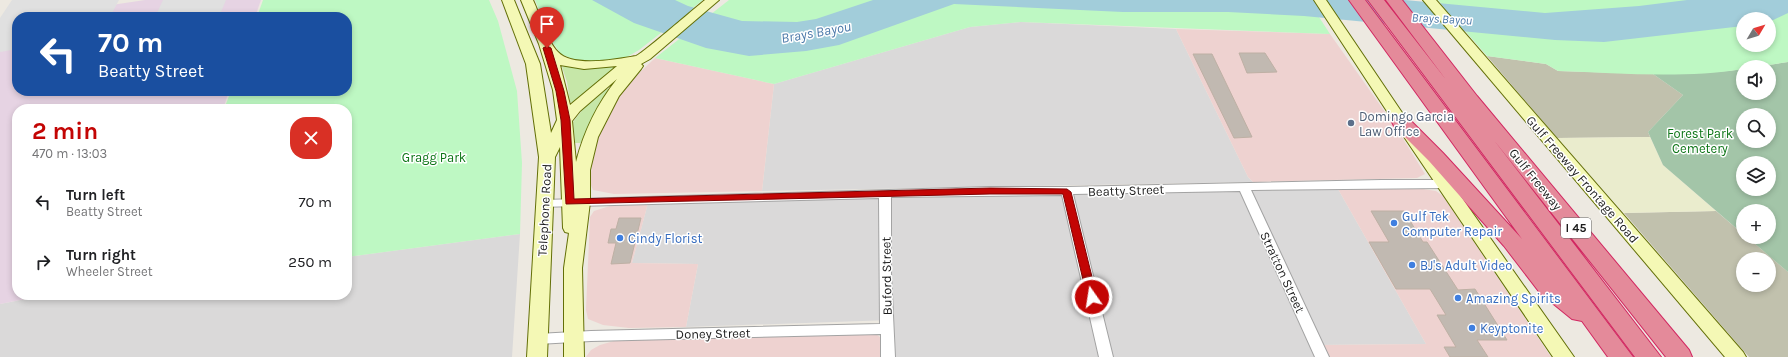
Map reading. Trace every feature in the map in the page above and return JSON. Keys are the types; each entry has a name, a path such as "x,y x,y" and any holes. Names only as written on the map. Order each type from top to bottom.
{"highway":[{"path":"1357,0 1621,357"},
{"name":"Gulf Freeway","path":"1376,0 1649,357"},
{"name":"Gulf Freeway","path":"1394,0 1471,100 1680,357"},
{"path":"1401,122 1436,157 1507,236 1548,287 1602,331"}],"main road":[{"path":"508,0 533,64 547,157"},
{"path":"527,0 547,48 560,91 576,202 573,268 575,336 574,357"},
{"name":"Telephone Road","path":"538,348 547,157 565,120 575,108 619,71 644,56 713,0"},
{"path":"1320,0 1401,122 1564,357"},
{"name":"Gulf Freeway Frontage Road","path":"1429,0 1736,357"},
{"path":"547,48 558,59 574,64 598,65 644,56"},
{"name":"Telephone Road","path":"576,202 590,137 612,95 644,56"}],"street":[{"name":"Beatty Street","path":"544,204 990,191 1067,192 1243,186 1445,184"},
{"name":"Stratton Street","path":"1243,186 1322,357"},
{"path":"1067,192 1106,357"},
{"name":"Buford Street","path":"885,195 888,357"},
{"name":"Doney Street","path":"538,348 575,336 887,329"}],"shaded area":[{"path":"12,0 119,0 113,12 12,12 12,50 0,52 0,18"},
{"path":"145,0 261,0 257,12 65,12"},
{"path":"163,0 226,0 221,12 157,12"},
{"path":"12,20 12,96 227,96 225,104 12,104 12,300 20,300 0,304 0,22"},
{"path":"1021,22 1176,29 1248,177 1253,182 762,191 774,84 970,27"},
{"path":"1176,29 1330,34 1397,129 1425,174 1417,178 1253,182 1248,177"},
{"path":"1487,56 1546,64 1558,71 1653,74 1683,95 1648,132 1650,137 1557,138"},
{"path":"655,58 774,84 762,191 614,194 593,190 590,183 593,154 603,121 617,99 632,80"},
{"path":"1650,137 1663,165 1716,211 1624,213 1557,138"},
{"path":"1338,189 1426,344 1312,345 1317,357 893,357 891,320 686,327 698,264 632,263 648,203"},
{"path":"1338,189 1423,189 1436,191 1443,196 1551,357 1330,357 1324,345 1426,344"},
{"path":"648,203 632,263 698,264 686,327 629,328 603,325 588,319 586,310 590,217 594,211 613,205"},
{"path":"1716,211 1736,228 1736,244 1755,244 1765,252 1736,252 1736,292 1776,292 1776,262 1788,272 1788,357 1749,357 1624,213"},
{"path":"520,234 512,357 0,357 0,304 20,300 352,300 352,256"},
{"path":"874,333 880,337 881,357 586,357 591,350 600,345 628,337"}],"green space":[{"name":"Gragg Park","path":"263,0 489,0 498,21 517,91 522,163 520,234 352,256 352,104 226,104 229,96 352,96 352,12 259,12"},
{"path":"535,0 703,0 639,50 627,57 612,61 592,62 575,60 561,54 553,43"},
{"path":"729,0 1308,0 1330,34 1021,22 970,27 774,84 655,58"},
{"path":"1438,0 1788,0 1788,62 1776,64 1776,60 1736,60 1736,70 1674,75 1558,71 1546,64 1487,56"},
{"name":"Forest Park Cemetery","path":"1788,62 1788,272 1776,262 1776,252 1765,252 1755,244 1776,244 1776,204 1736,204 1736,228 1663,165 1648,132 1683,95 1653,74 1736,70 1736,100 1776,100 1776,64"},
{"path":"567,65 597,68 615,66 618,68 575,103 570,102 567,82 562,67"},
{"path":"607,89 611,89 594,115 581,143 575,143 573,122 584,108"}],"water":[{"name":"Brays Bayou","path":"592,0 675,0 688,6 742,21 797,22 816,19 873,0 1405,0 1545,13 1639,6 1687,0 1788,0 1788,13 1776,19 1776,12 1736,12 1736,27 1604,42 1555,40 1304,16 1228,12 1123,12 954,4 839,45 806,51 749,56 706,48 634,23"}],"building":[{"path":"1239,53 1265,53 1277,72 1247,73"},
{"path":"1193,54 1212,54 1252,137 1234,138"},
{"path":"1371,211 1404,211 1423,242 1427,242 1458,290 1475,289 1507,340 1477,340 1488,357 1450,357 1444,347 1456,347 1437,315 1446,315 1430,289 1396,289 1369,242 1389,242"},
{"name":"Cindy Florist","path":"619,218 641,218 630,263 611,264 616,243 608,243 611,229 616,229"}],"place":[{"name":"Domingo Garcia Law Office","path":"1351,123"},
{"name":"Gulf Tek Computer Repair","path":"1394,223"},
{"name":"Cindy Florist","path":"620,238"},
{"name":"BJ's Adult Video","path":"1412,265"},
{"name":"Amazing Spirits","path":"1458,298"},
{"name":"Keyptonite","path":"1472,328"}],"route":[{"path":"547,48 560,91 565,120 570,202 990,191 1067,192 1092,297"}]}
